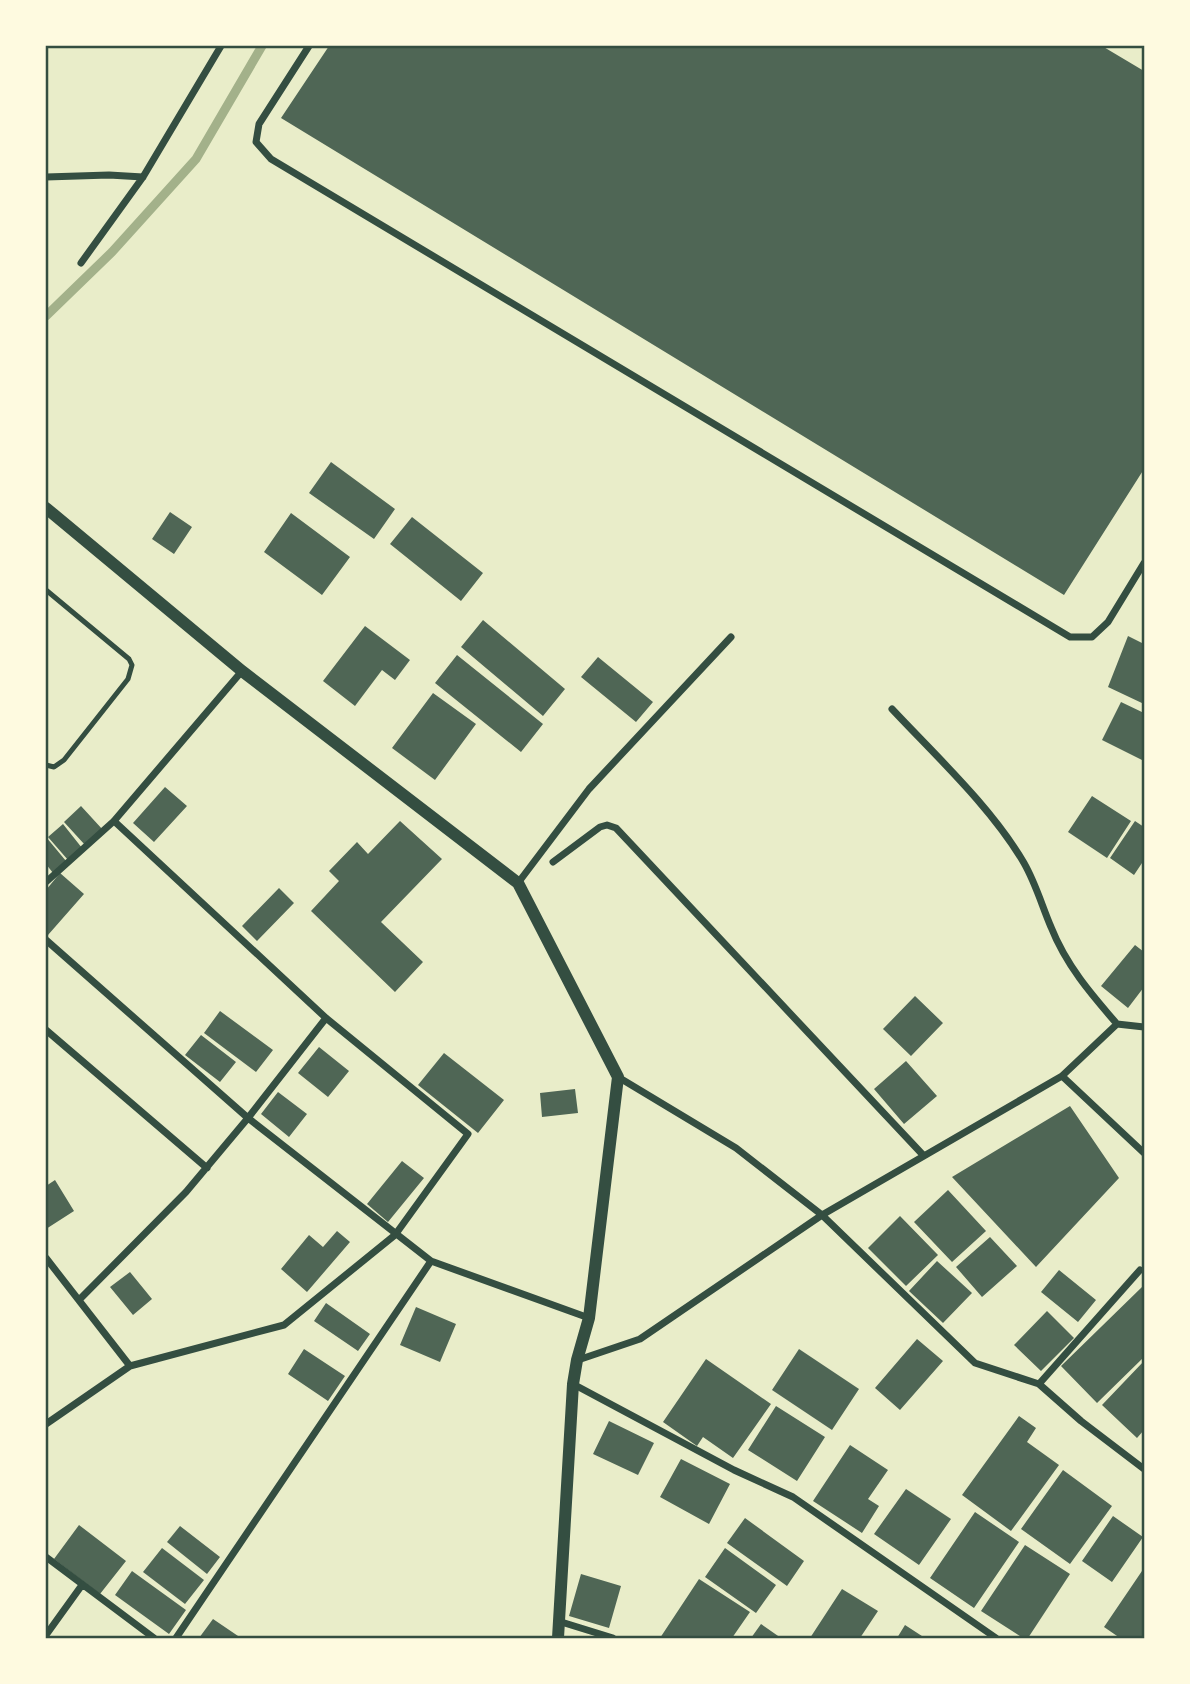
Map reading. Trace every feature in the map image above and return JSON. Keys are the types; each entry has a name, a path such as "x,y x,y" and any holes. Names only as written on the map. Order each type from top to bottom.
{"street":[{"path":"81,263 143,177 221,46"},
{"path":"309,46 259,124 256,142 271,159 1070,636 1092,637 1108,622 1144,564"},
{"path":"46,177 143,177"},
{"path":"46,508 242,671 518,883 618,1077 736,1148 822,1215 975,1363 1039,1384 1144,1469"},
{"path":"518,883 589,789 731,637"},
{"path":"46,882 114,821 242,671"},
{"path":"892,709 994,820 1023,861 1036,885 1051,929 1075,974 1117,1024 1144,1027"},
{"path":"46,1424 130,1366 284,1325 395,1235 468,1134 326,1018 114,821"},
{"path":"553,862 600,827 607,825 617,828 923,1156"},
{"path":"46,940 247,1118 431,1261 589,1318"},
{"path":"79,1300 207,1168 326,1018"},
{"path":"577,1360 640,1339 822,1215 1062,1076 1117,1024"},
{"path":"46,1030 207,1168"},
{"path":"1062,1076 1144,1153"},
{"path":"558,1639 573,1384 589,1318 618,1077"},
{"path":"46,1258 130,1366"},
{"path":"176,1639 431,1261"},
{"path":"1039,1384 1140,1270"},
{"path":"573,1384 734,1470 793,1497 996,1639"},
{"path":"46,1557 154,1639"},
{"path":"46,1635 82,1585"},
{"path":"558,1621 613,1639"}],"lane":[{"path":"46,590 129,659 132,665 128,678 64,760 54,767 46,765"}],"building":[{"path":"329,46 1102,46 1144,71 1144,469 1064,595 281,118"},
{"path":"331,462 395,509 374,539 309,493"},
{"path":"170,512 192,527 174,554 152,539"},
{"path":"291,513 350,557 322,595 264,552"},
{"path":"412,517 483,573 461,601 390,544"},
{"path":"483,620 565,689 543,716 461,647"},
{"path":"365,626 410,660 395,680 382,670 355,706 323,681"},
{"path":"1128,636 1144,644 1144,704 1108,687"},
{"path":"457,655 543,724 521,752 435,683"},
{"path":"598,657 653,702 636,722 581,677"},
{"path":"433,693 476,724 435,780 392,748"},
{"path":"1121,702 1144,713 1144,761 1102,740"},
{"path":"165,787 187,806 154,842 133,823"},
{"path":"1092,796 1131,821 1107,858 1068,832"},
{"path":"81,806 103,830 85,845 64,822"},
{"path":"400,821 442,859 381,922 423,962 395,992 311,911 339,881 329,871 357,842 368,854"},
{"path":"1135,821 1144,827 1144,860 1134,875 1110,858"},
{"path":"63,824 82,848 68,860 48,837"},
{"path":"46,837 66,861 53,873 46,864"},
{"path":"60,873 84,894 48,935 46,890"},
{"path":"279,888 294,903 257,941 242,926"},
{"path":"1135,945 1144,952 1144,987 1128,1008 1101,986"},
{"path":"915,996 943,1023 911,1056 883,1029"},
{"path":"220,1011 273,1050 256,1072 204,1033"},
{"path":"201,1035 236,1062 220,1082 185,1055"},
{"path":"319,1047 349,1071 328,1097 298,1073"},
{"path":"444,1053 504,1100 478,1133 418,1085"},
{"path":"906,1061 937,1096 904,1124 874,1089"},
{"path":"575,1089 578,1113 542,1117 540,1093"},
{"path":"278,1092 307,1114 289,1137 261,1114"},
{"path":"1070,1106 1119,1178 1036,1267 952,1177"},
{"path":"402,1161 424,1178 388,1222 367,1204"},
{"path":"55,1180 74,1211 46,1229 46,1186"},
{"path":"948,1190 986,1231 952,1262 914,1222"},
{"path":"900,1216 938,1255 906,1286 868,1248"},
{"path":"337,1231 350,1242 307,1292 281,1269 309,1235 323,1247"},
{"path":"990,1237 1017,1266 982,1297 956,1267"},
{"path":"937,1261 972,1293 943,1323 909,1291"},
{"path":"1059,1270 1096,1300 1078,1322 1041,1292"},
{"path":"130,1272 152,1299 133,1315 110,1287"},
{"path":"1142,1287 1144,1357 1097,1403 1061,1366"},
{"path":"326,1303 370,1334 358,1351 314,1321"},
{"path":"416,1307 456,1324 440,1362 400,1345"},
{"path":"1047,1311 1074,1338 1041,1371 1014,1345"},
{"path":"917,1339 943,1361 900,1410 875,1388"},
{"path":"304,1349 345,1376 328,1401 288,1374"},
{"path":"799,1349 859,1389 832,1430 772,1390"},
{"path":"706,1359 771,1404 733,1458 703,1437 697,1446 663,1422"},
{"path":"1144,1361 1144,1430 1137,1438 1102,1405"},
{"path":"776,1406 825,1437 797,1481 748,1450"},
{"path":"1019,1416 1036,1428 1027,1442 1059,1465 1011,1531 962,1495"},
{"path":"609,1421 654,1443 638,1475 593,1454"},
{"path":"850,1445 888,1470 868,1499 879,1506 862,1533 813,1501"},
{"path":"681,1459 730,1484 709,1524 660,1497"},
{"path":"1063,1470 1112,1506 1070,1564 1021,1529"},
{"path":"906,1489 951,1519 919,1565 874,1534"},
{"path":"975,1512 1019,1542 974,1608 930,1578"},
{"path":"1113,1516 1143,1537 1112,1582 1082,1561"},
{"path":"745,1518 804,1561 787,1586 727,1543"},
{"path":"79,1525 126,1561 100,1594 54,1559"},
{"path":"180,1526 220,1557 207,1574 167,1542"},
{"path":"1025,1545 1070,1574 1028,1638 1023,1638 981,1611"},
{"path":"162,1548 204,1580 185,1604 143,1572"},
{"path":"725,1548 776,1585 756,1613 705,1577"},
{"path":"1144,1568 1144,1638 1120,1638 1104,1627"},
{"path":"132,1571 186,1610 169,1634 115,1595"},
{"path":"581,1574 621,1586 609,1628 569,1616"},
{"path":"699,1579 750,1612 732,1638 660,1638"},
{"path":"842,1589 878,1611 860,1638 810,1638"},
{"path":"213,1619 241,1638 199,1638"},
{"path":"761,1624 781,1638 751,1638"},
{"path":"905,1625 925,1638 897,1638"}],"waterway":[{"path":"46,316 112,252 196,159 262,46"}]}
